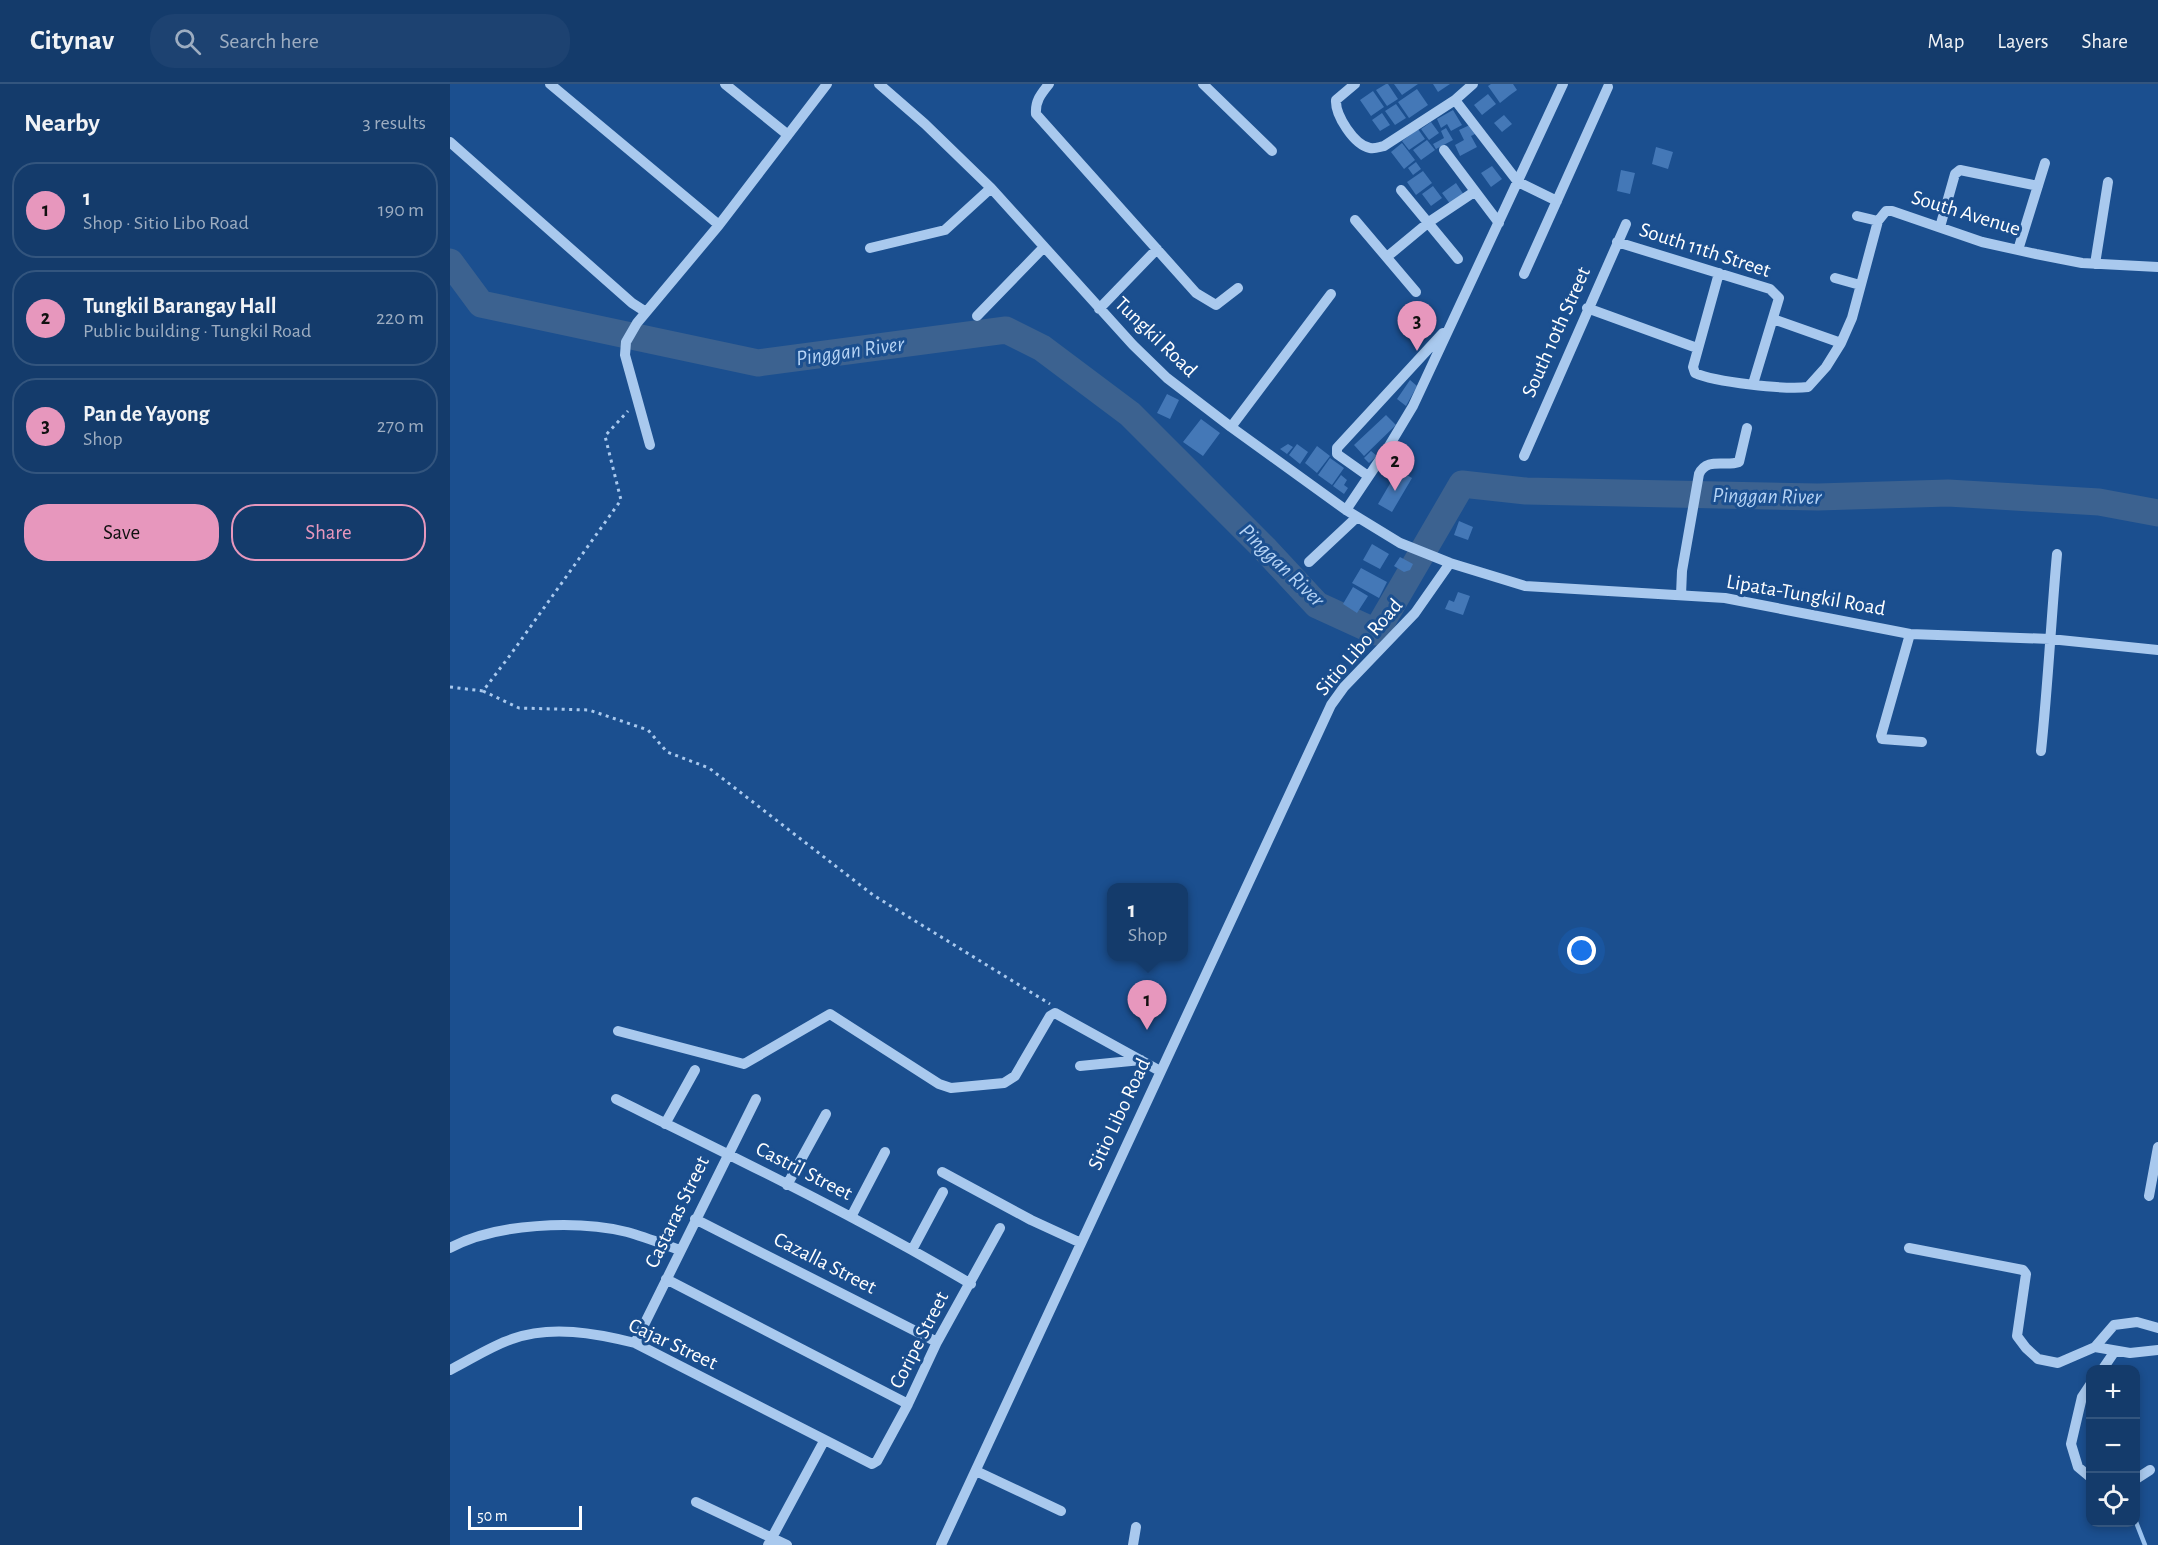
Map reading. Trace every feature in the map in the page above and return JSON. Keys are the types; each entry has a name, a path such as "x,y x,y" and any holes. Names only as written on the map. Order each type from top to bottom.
{"street":[{"path":"550,84 719,225"},
{"path":"725,84 788,135"},
{"path":"650,445 625,355 626,342 637,323 719,225 827,84"},
{"path":"1049,84 1038,98 1035,106 1036,114 1196,293 1209,303 1216,305 1238,288"},
{"path":"1203,84 1272,151"},
{"path":"1355,84 1335,100 1335,108 1340,120 1363,146 1373,149 1384,146 1455,100 1473,84"},
{"path":"1346,510 1413,406 1563,84"},
{"name":"Tungkil Road","path":"886,86 991,188 1099,309 1167,378 1346,510 1400,543 1445,561"},
{"path":"1524,274 1608,87"},
{"path":"1455,100 1518,182 1557,201"},
{"path":"450,142 632,303 646,312"},
{"path":"1444,150 1499,223"},
{"path":"2018,250 2045,163"},
{"path":"1940,227 1955,174 1960,170 2038,186"},
{"path":"2095,264 2108,182"},
{"path":"870,248 945,230 991,188"},
{"path":"1401,190 1458,259"},
{"path":"1388,256 1429,222 1474,192"},
{"name":"South Avenue","path":"1878,221 1886,211 1892,211 1982,242 2018,250 2082,263 2158,267"},
{"path":"1719,273 1697,348 1693,367 1695,373 1753,384 1808,387 1826,367 1841,343 1852,318 1878,221 1857,216"},
{"path":"1356,220 1416,292"},
{"name":"South 10th Street","path":"1524,456 1587,308 1626,224"},
{"name":"South 11th Street","path":"1617,242 1770,289 1779,298 1773,320"},
{"path":"977,316 1044,247"},
{"path":"1099,309 1157,249"},
{"path":"1836,278 1860,285"},
{"path":"1231,427 1331,294"},
{"path":"1587,308 1697,348"},
{"path":"1753,384 1773,320 1841,343"},
{"path":"1368,476 1337,454 1337,448 1452,324"},
{"path":"1681,595 1682,571 1697,482 1702,468 1708,464 1739,462 1747,428"},
{"path":"1309,562 1357,517"},
{"path":"2041,751 2050,668 2057,554"},
{"name":"Lipata-Tungkil Road","path":"1445,561 1525,586 1725,598 1910,634 2050,639 2158,650"},
{"name":"Sitio Libo Road","path":"941,1545 1331,705 1344,687 1414,613 1445,561"},
{"path":"1910,634 1881,736 1882,739 1922,742"},
{"path":"618,1031 744,1064 830,1014 939,1084 951,1088 1010,1081 1052,1014 1060,1014 1160,1071"},
{"path":"1080,1066 1141,1060"},
{"path":"665,1124 695,1070"},
{"name":"Castaras Street","path":"634,1343 756,1099"},
{"name":"Castril Street","path":"616,1100 851,1217 970,1284"},
{"path":"787,1185 826,1114"},
{"path":"2150,1196 2158,1147"},
{"path":"851,1217 885,1152"},
{"path":"942,1172 1031,1220 1081,1243"},
{"path":"912,1250 943,1192"},
{"name":"Cazalla Street","path":"695,1219 937,1342"},
{"path":"452,1243 491,1232 558,1224 626,1232 680,1250"},
{"name":"Coripe Street","path":"868,1464 877,1461 908,1404 937,1342 1000,1228"},
{"path":"1909,1248 2023,1270 2026,1274 2017,1336 2038,1359 2058,1363 2095,1347 2114,1325 2137,1322 2158,1328"},
{"path":"666,1279 908,1404"},
{"name":"Cajar Street","path":"450,1370 511,1339 545,1332 599,1334 634,1343 868,1464"},
{"path":"2095,1347 2130,1353 2158,1350"},
{"path":"2105,1365 2115,1351"},
{"path":"2086,1392 2082,1397 2071,1444 2078,1467 2086,1473"},
{"path":"770,1542 824,1441"},
{"path":"2140,1476 2150,1470"},
{"path":"976,1471 1061,1511"},
{"path":"696,1502 770,1542 787,1545"},
{"path":"1133,1545 1136,1527"}],"path":[{"path":"483,691 621,500 605,436 637,401"},
{"path":"450,687 483,691 519,708 589,710 648,730 667,752 709,768 873,895 1052,1005 1060,1014"}],"building":[{"path":"1386,84 1398,99 1387,106 1376,90"},
{"path":"1394,84 1418,84 1402,95"},
{"path":"1433,84 1450,84 1438,92"},
{"path":"1513,84 1517,90 1500,103 1488,86"},
{"path":"1417,89 1428,105 1409,118 1398,102"},
{"path":"1373,91 1384,107 1371,116 1360,100"},
{"path":"1488,94 1496,104 1482,115 1474,105"},
{"path":"1396,104 1406,118 1395,125 1385,111"},
{"path":"1453,110 1462,125 1451,131 1447,124 1441,128 1437,119"},
{"path":"1382,113 1390,125 1380,131 1372,120"},
{"path":"1504,115 1512,124 1502,132 1494,123"},
{"path":"1431,122 1439,133 1429,140 1421,129"},
{"path":"1472,124 1477,133 1471,136 1477,147 1460,156 1455,145 1464,140 1459,130"},
{"path":"1446,128 1453,140 1436,149 1433,144 1444,138 1441,131"},
{"path":"1418,129 1425,139 1409,150 1402,141"},
{"path":"1427,140 1435,150 1421,160 1413,150"},
{"path":"1402,143 1415,160 1404,169 1391,152"},
{"path":"1656,147 1673,152 1668,169 1652,164"},
{"path":"1416,162 1421,169 1413,175 1408,168"},
{"path":"1492,166 1502,179 1491,187 1481,173"},
{"path":"1621,170 1635,173 1630,194 1617,191"},
{"path":"1423,171 1432,183 1416,195 1407,182"},
{"path":"1456,183 1464,195 1451,205 1442,193"},
{"path":"1433,186 1442,198 1431,206 1422,194"},
{"path":"1410,380 1417,386 1406,406 1397,399"},
{"path":"1167,394 1179,400 1170,419 1157,413"},
{"path":"1386,415 1396,425 1364,456 1354,445"},
{"path":"1201,419 1220,433 1203,456 1183,442"},
{"path":"1288,444 1293,447 1287,454 1280,449"},
{"path":"1297,444 1308,452 1300,464 1289,455"},
{"path":"1317,446 1330,456 1317,473 1305,463"},
{"path":"1371,451 1377,456 1369,463 1364,458"},
{"path":"1330,458 1344,468 1332,485 1318,475"},
{"path":"1398,470 1412,478 1392,512 1378,504"},
{"path":"1341,475 1347,480 1344,485 1348,488 1344,494 1333,486"},
{"path":"1459,521 1473,527 1468,540 1454,535"},
{"path":"1372,544 1389,554 1380,569 1363,560"},
{"path":"1400,557 1413,564 1410,570 1404,572 1394,566"},
{"path":"1361,568 1387,582 1379,598 1352,583"},
{"path":"1353,587 1368,596 1357,613 1343,604"},
{"path":"1458,592 1470,596 1463,615 1445,609 1449,600 1454,602"}],"waterway":[{"name":"Pinggan River","path":"450,262 481,304 758,363 1006,330 1042,348 1130,414 1264,548 1317,605 1376,632 1462,484 1526,491 1818,497 1948,493 2099,502 2158,513"},
{"path":"2138,1527 2145,1545"}],"place":[{"name":"Pan de Yayong","path":"1417,351"},
{"name":"Tungkil Barangay Hall","path":"1395,491"},
{"name":"1","path":"1147,1030"}]}
